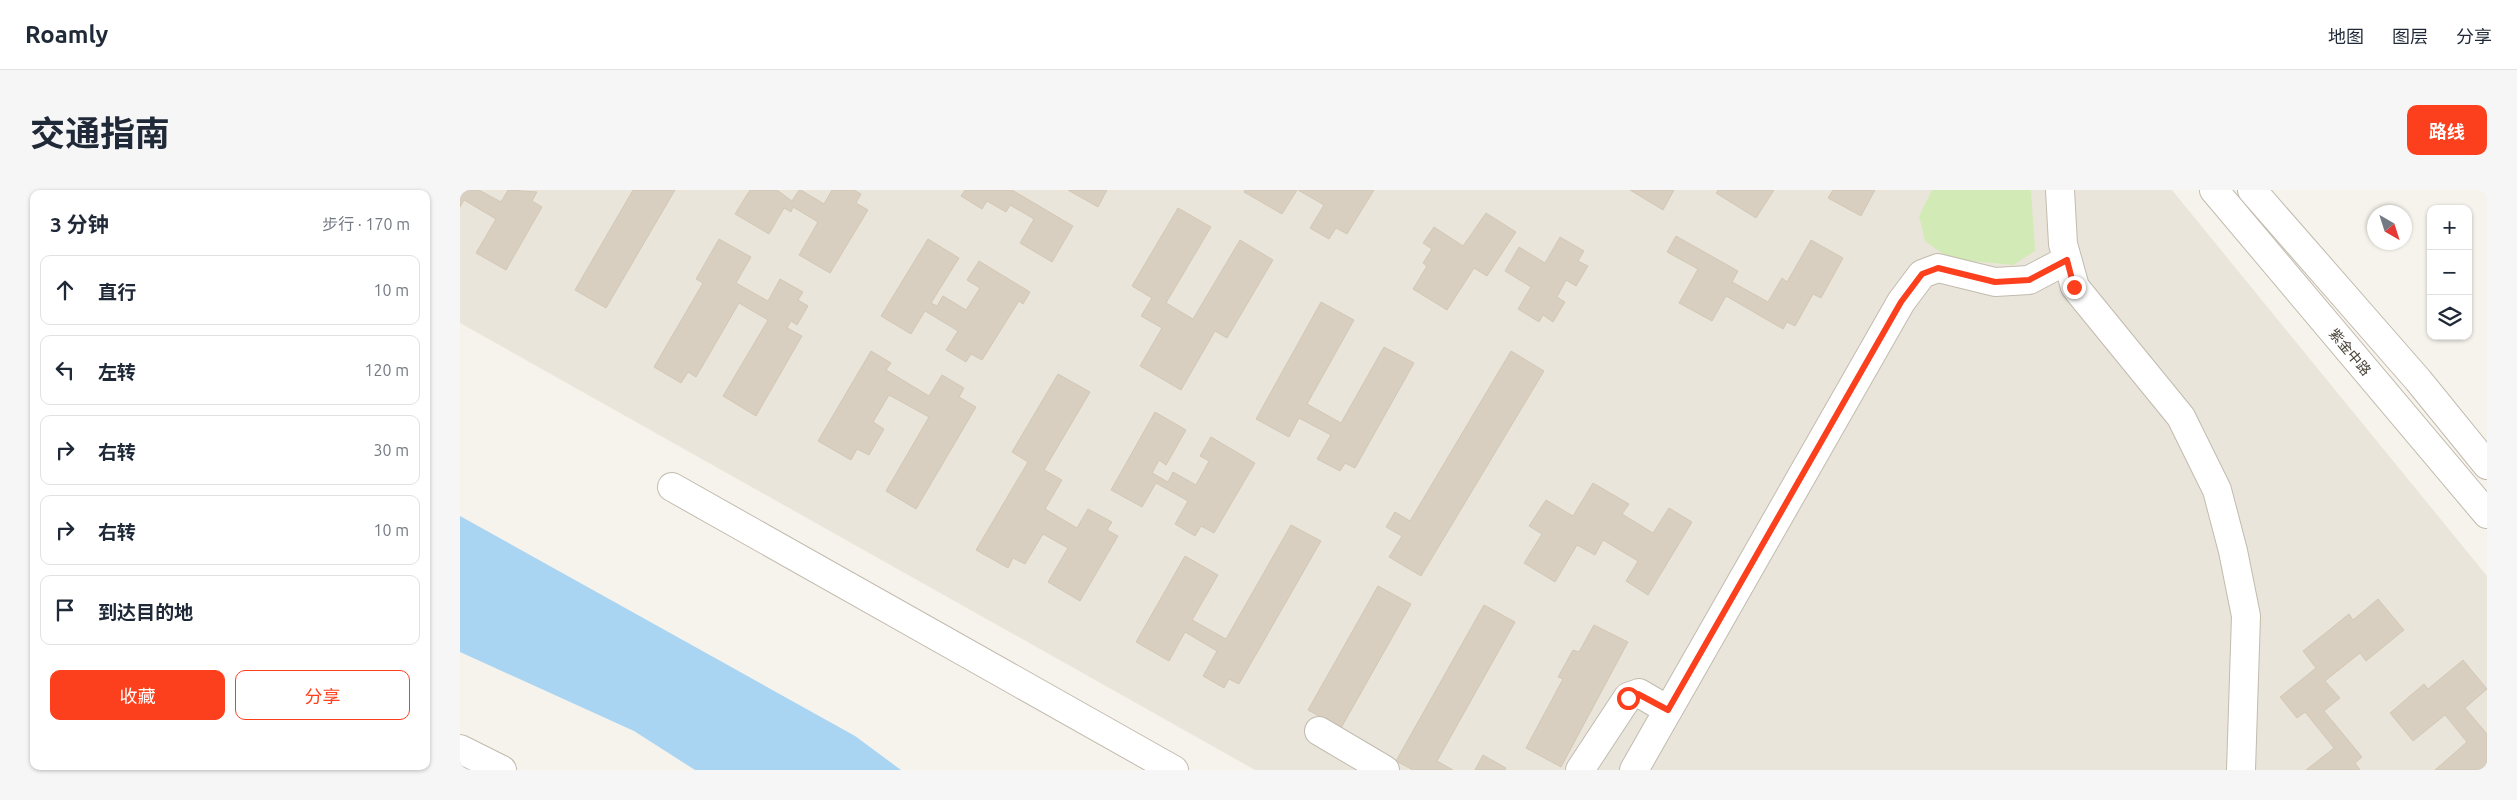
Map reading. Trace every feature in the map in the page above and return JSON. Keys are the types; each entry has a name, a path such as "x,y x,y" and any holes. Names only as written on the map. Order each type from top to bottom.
{"street":[{"path":"2060,190 2063,244 2074,287 2124,345 2181,417 2217,490 2233,551 2246,616 2241,770"},
{"name":"紫金中路","path":"2214,190 2487,514"},
{"path":"2252,190 2418,380 2487,466"},
{"path":"1634,770 1901,302 1922,274 1938,268 1995,282 2029,280 2067,260"},
{"path":"672,487 1174,770"},
{"path":"1580,770 1628,698 1638,694 1668,710"},
{"path":"1319,731 1385,770"},
{"path":"460,749 502,770"}],"shaded area":[{"path":"460,190 2172,190 2487,576 2487,770 1255,770 460,323"}],"green space":[{"path":"1932,190 2031,190 2035,251 2013,265 1950,259 1925,241 1919,216"}],"water":[{"path":"460,516 855,736 901,770 695,770 634,731 460,652"}],"building":[{"path":"460,190 479,190 501,202 508,190 537,192 532,201 542,207 506,270 476,253 496,219 464,200 460,207"},
{"path":"633,190 675,190 606,308 575,290"},
{"path":"750,190 777,190 792,201 799,190 801,190 824,204 832,190 854,190 861,194 856,203 868,210 830,273 799,255 818,222 793,207 791,212 784,208 769,234 735,214"},
{"path":"965,190 1012,190 1073,226 1052,262 1020,243 1034,219 1010,205 1006,212 987,201 982,209 961,196"},
{"path":"1068,190 1107,190 1098,207"},
{"path":"1245,190 1297,190 1282,214 1244,192"},
{"path":"1298,190 1374,190 1347,234 1336,228 1329,239 1310,228 1324,205"},
{"path":"1630,190 1674,190 1663,210"},
{"path":"1718,190 1774,190 1756,218 1716,193"},
{"path":"1833,190 1875,190 1861,216 1828,198"},
{"path":"1178,208 1211,227 1166,303 1193,319 1240,240 1273,260 1227,338 1215,331 1181,390 1140,366 1162,328 1141,316 1152,298 1132,286"},
{"path":"1486,213 1516,232 1487,276 1474,268 1447,310 1413,289 1427,266 1423,263 1432,249 1423,243 1434,227 1463,246"},
{"path":"1676,236 1738,271 1732,282 1768,302 1782,278 1787,282 1811,240 1843,258 1821,298 1813,294 1795,326 1787,322 1783,329 1726,296 1712,321 1679,303 1698,269 1667,252"},
{"path":"1560,237 1584,251 1578,261 1588,266 1576,286 1566,280 1557,297 1565,302 1553,322 1543,315 1539,322 1518,309 1531,287 1505,271 1519,247 1545,263"},
{"path":"719,239 751,257 736,283 768,301 780,279 803,292 798,300 808,306 797,325 791,321 787,328 802,336 756,416 723,396 768,320 739,303 696,377 688,372 681,383 654,367 703,283 696,279"},
{"path":"928,239 959,258 931,303 937,306 943,296 966,310 980,288 967,280 979,261 1030,292 1023,304 1019,301 982,360 971,354 966,362 946,350 958,331 925,311 911,334 881,316"},
{"path":"1321,302 1354,320 1307,404 1341,423 1384,347 1414,363 1355,468 1345,463 1340,471 1317,459 1331,435 1299,418 1289,437 1256,419"},
{"path":"871,351 891,363 886,370 929,396 942,375 964,388 959,397 976,407 916,509 886,491 929,417 889,395 873,422 884,429 869,455 857,449 851,460 818,441"},
{"path":"1511,351 1544,371 1421,576 1389,557 1402,536 1386,527 1395,512 1410,521"},
{"path":"1058,374 1090,392 1044,470 1062,480 1045,509 1077,528 1088,509 1112,522 1107,530 1118,536 1080,601 1048,582 1068,548 1043,534 1025,564 1013,558 1008,568 976,550 1028,462 1012,452"},
{"path":"1155,412 1186,430 1166,465 1159,460 1152,473 1168,482 1173,472 1196,485 1209,461 1200,456 1211,437 1255,463 1214,533 1201,526 1195,536 1175,524 1188,501 1156,483 1142,507 1111,490"},
{"path":"1593,483 1629,504 1622,514 1653,533 1669,508 1692,522 1648,595 1626,581 1638,561 1603,540 1595,555 1577,545 1555,582 1524,563 1542,534 1529,526 1546,500 1573,516"},
{"path":"1291,525 1321,541 1239,684 1229,679 1224,688 1203,676 1217,651 1185,632 1169,661 1136,642 1185,556 1218,575 1192,620 1226,639"},
{"path":"1378,586 1411,604 1341,728 1308,710"},
{"path":"2378,599 2404,630 2366,661 2360,653 2325,681 2340,698 2324,711 2362,757 2355,763 2360,770 2306,770 2334,748 2305,712 2297,718 2280,697 2316,668 2303,651 2349,614 2353,620"},
{"path":"1484,605 1515,622 1437,761 1453,770 1413,770 1396,761"},
{"path":"1594,625 1628,642 1561,767 1526,748 1563,679 1558,677 1573,650 1579,652"},
{"path":"2463,660 2487,689 2465,708 2487,734 2487,770 2435,770 2467,742 2445,715 2413,741 2390,713 2424,684 2428,689"},
{"path":"1483,755 1506,768 1505,770 1475,770"}],"route":[{"path":"1628,698 1638,694 1668,710 1901,302 1922,274 1938,268 1995,282 2029,280 2067,260 2074,287"}]}
